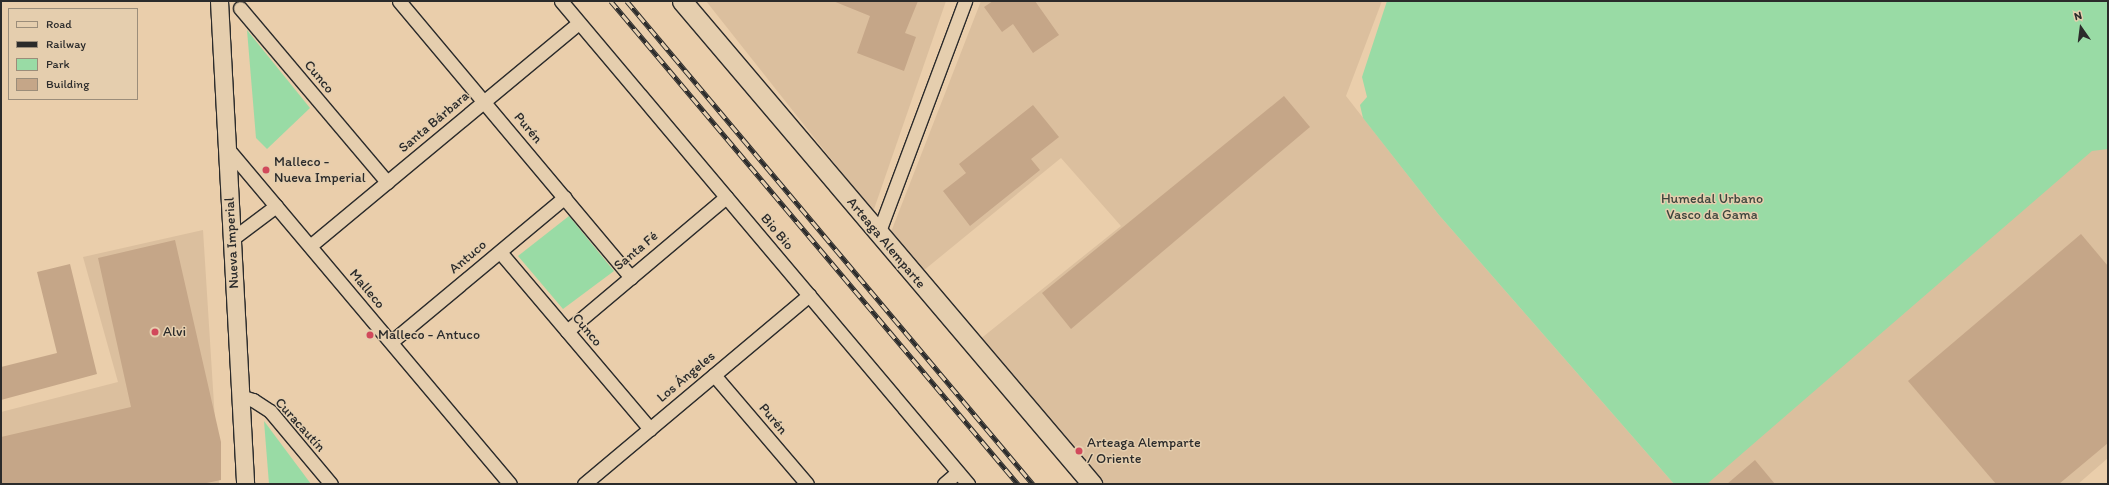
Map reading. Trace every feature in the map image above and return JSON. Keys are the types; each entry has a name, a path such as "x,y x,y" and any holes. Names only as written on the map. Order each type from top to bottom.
{"main road":[{"name":"Arteaga Alemparte","path":"682,1 878,234 1092,484"}],"street":[{"name":"Purén","path":"399,1 485,101 631,277"},
{"name":"Bio Bio","path":"561,1 968,484"},
{"path":"878,234 965,1"},
{"name":"Cunco","path":"220,5 244,4 387,182"},
{"name":"Nueva Imperial","path":"220,5 245,484"},
{"name":"Santa Bárbara","path":"310,246 579,23"},
{"name":"Malleco","path":"227,148 510,484"},
{"name":"Antuco","path":"391,342 565,197"},
{"name":"Santa Fé","path":"567,330 726,197"},
{"path":"232,240 276,206"},
{"name":"Cunco","path":"500,252 650,429"},
{"name":"Los Ángeles","path":"584,484 809,295"},
{"name":"Purén","path":"714,375 799,481"},
{"name":"Curacautín","path":"240,396 253,400 270,411 331,484"},
{"path":"944,484 958,472"}],"shaded area":[{"path":"706,1 946,1 873,212"},
{"path":"981,1 1382,1 1346,96 1439,215 1674,484 1104,484 979,340 1121,226 1061,158 923,271 891,232"},
{"path":"2101,137 2108,146 2108,458 2078,484 1701,484"},
{"name":"Alvi","path":"203,230 219,484 1,484 1,412 118,382 83,257"}],"green space":[{"name":"Humedal Urbano Vasco da Gama","path":"1387,1 2108,1 2108,149 2092,151 1707,484 1674,484 1439,215 1363,118 1360,105 1367,97 1362,77"},
{"path":"247,30 310,108 267,149 256,138"},
{"path":"569,216 614,271 563,309 518,256"},
{"path":"264,421 311,484 269,484"}],"building":[{"path":"833,1 918,1 905,33 916,37 904,71 857,53 870,16"},
{"path":"993,1 1035,1 1059,35 1033,53 1013,24 1002,32 984,7"},
{"path":"1284,96 1310,127 1071,329 1042,293"},
{"path":"1033,105 1059,137 1031,159 1040,170 970,226 943,191 966,173 959,164"},
{"path":"2081,234 2108,266 2108,443 2059,484 1996,484 1908,381"},
{"name":"Alvi","path":"175,240 221,442 221,480 202,484 1,484 1,437 131,407 98,258"},
{"path":"70,264 97,374 1,400 1,367 57,353 37,272"},
{"path":"1755,460 1775,484 1727,484"}],"railway":[{"path":"611,1 1018,484"},
{"path":"627,1 1033,484"}],"place":[{"name":"Malleco - Nueva Imperial","path":"266,170"},
{"name":"Alvi","path":"155,332"},
{"name":"Malleco - Antuco","path":"370,335"},
{"name":"Arteaga Alemparte / Oriente","path":"1079,451"}]}
